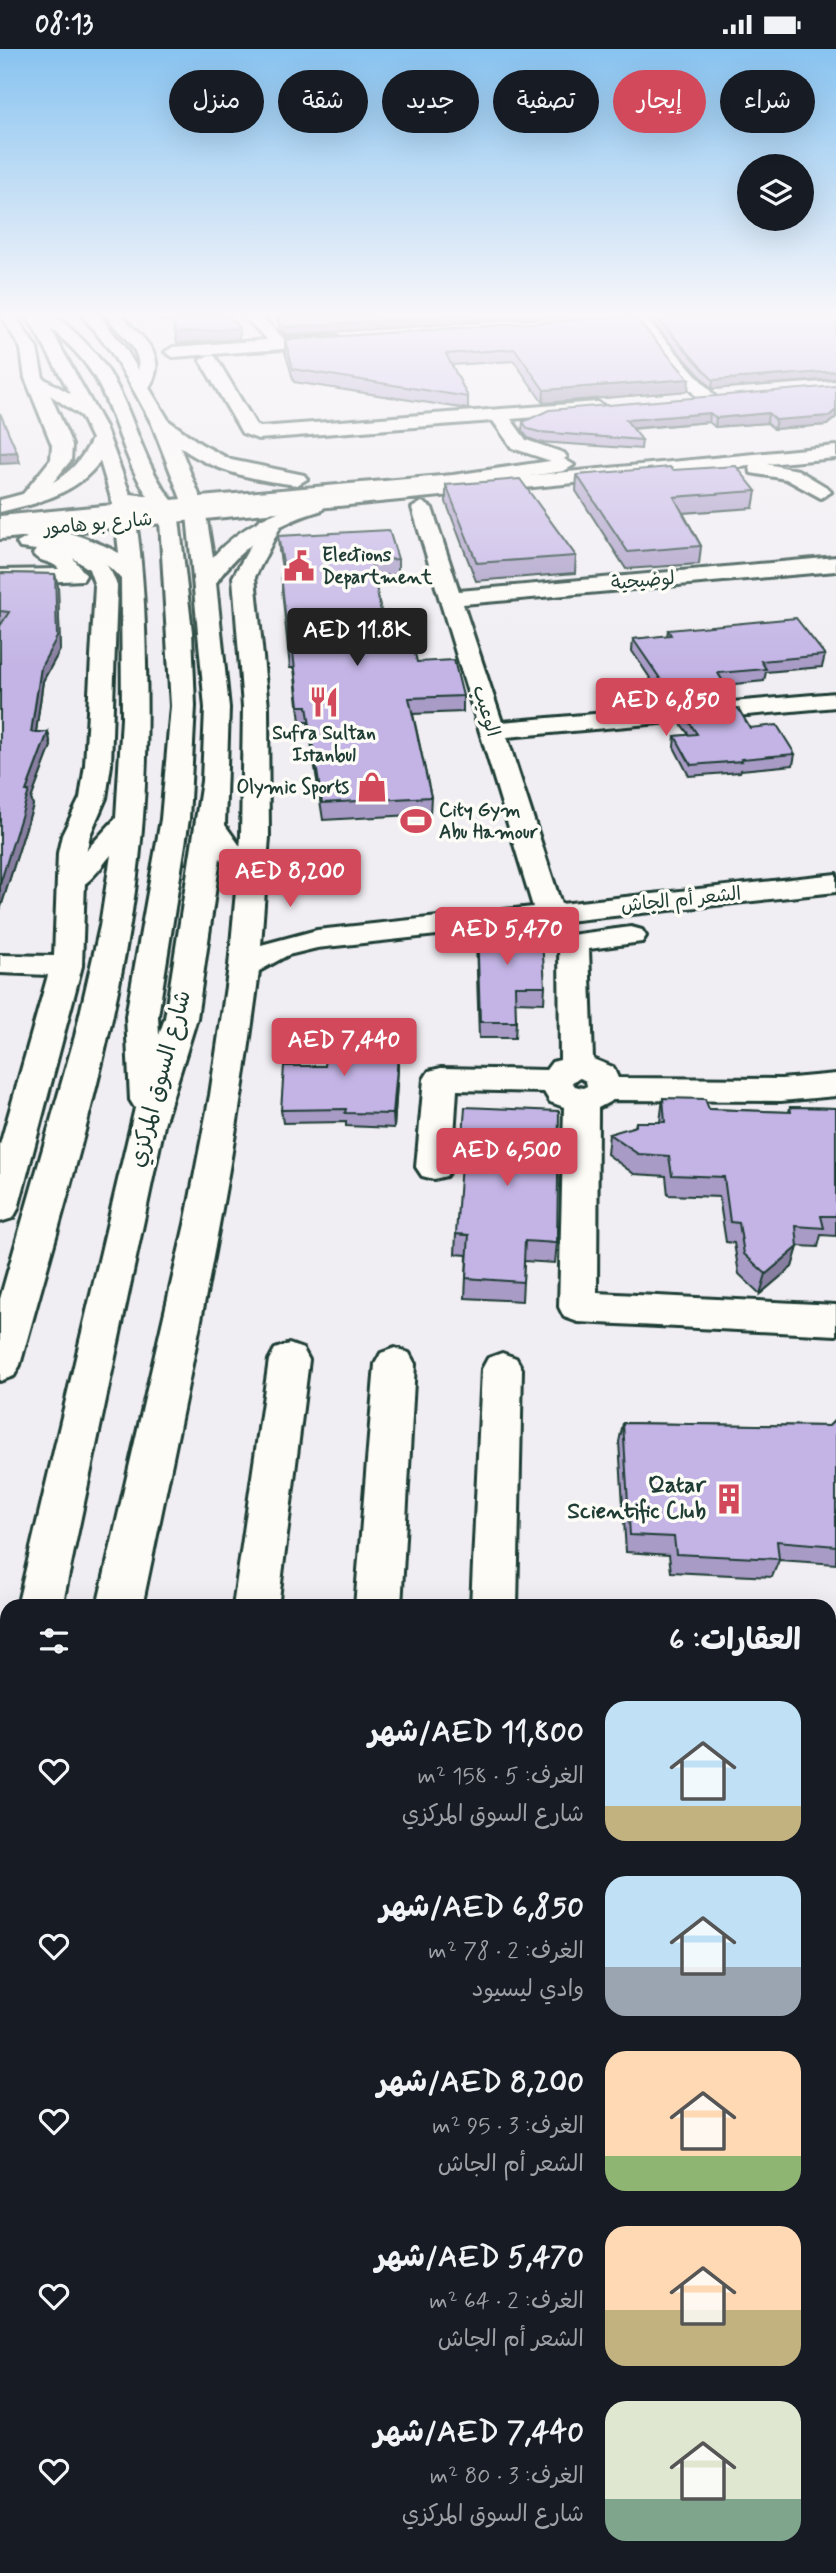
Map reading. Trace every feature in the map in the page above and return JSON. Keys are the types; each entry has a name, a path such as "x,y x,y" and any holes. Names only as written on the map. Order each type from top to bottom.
{"street":[{"path":"29,499 63,453 55,432"},
{"path":"0,1365 36,1241 112,939 130,819 135,687 132,579 124,511 96,432"},
{"path":"133,432 173,506 183,706 175,820 142,1016 148,1121"},
{"name":"شارع السوق المركزي","path":"40,1599 148,1121 181,1018 211,825 216,708 206,582 173,506 162,432"},
{"path":"171,432 195,451 227,467 265,476 316,481"},
{"path":"261,432 271,434 300,432"},
{"path":"510,432 519,444 566,459"},
{"path":"0,508 62,485 85,469 97,453 100,440"},
{"path":"173,506 316,481 566,459 836,440"},
{"path":"499,460 519,444"},
{"path":"173,506 453,481 566,459"},
{"path":"427,473 457,464 566,459"},
{"path":"173,506 325,503 685,466 833,460"},
{"path":"463,489 509,492 777,471 833,460"},
{"path":"831,511 821,492 819,477 833,460"},
{"path":"685,466 777,471 801,478 821,492"},
{"path":"206,582 229,549 267,523 325,503"},
{"name":"شارع بو هامور","path":"4,533 124,511 173,506"},
{"name":"شارع بو هامور","path":"0,508 124,511"},
{"name":"الوعيب","path":"422,508 550,914"},
{"path":"121,1599 215,1163 232,1063 249,918 258,781 257,693 244,577 247,565 266,540 270,527 267,523"},
{"path":"4,533 58,537 92,547 117,561 132,579"},
{"name":"شارع بو هامور","path":"4,533 29,543 62,547 91,559 106,575 98,765 93,798 76,835 71,882"},
{"path":"0,554 49,554 70,566 75,575 0,577"},
{"name":"لوضيحية","path":"451,598 836,564"},
{"path":"492,730 836,700"},
{"path":"0,1209 67,966 71,933 71,882 130,819"},
{"path":"211,825 251,881"},
{"name":"الشعر أم الجاش","path":"243,967 277,949 317,939 836,883"},
{"name":"الشعر أم الجاش","path":"249,918 278,933 317,939"},
{"path":"631,936 574,942 579,1084 578,1307 836,1320"},
{"path":"0,964 67,966"},
{"path":"434,1167 441,1079 781,1090 836,1097"},
{"path":"781,1090 836,1085"},
{"path":"256,1599 289,1360"},
{"path":"378,1599 396,1364"},
{"path":"494,1599 502,1369"}],"building":[{"path":"0,432 8,432 17,452 0,453"},
{"path":"539,432 635,432 642,440"},
{"path":"736,466 756,491 674,497 701,546 628,552 577,475 670,467 673,470"},
{"path":"520,479 576,556 477,563 446,485"},
{"path":"389,530 398,559 371,561 381,612 405,611 417,662 454,660 463,696 409,698 431,797 322,803 307,706 299,706 293,652 289,652 281,574 285,574 278,536"},
{"path":"0,573 55,574 57,637 41,667 31,732 48,732 26,791 29,791 0,884 0,626 9,612 0,611"},
{"path":"796,618 825,655 761,661 766,669 718,673 727,688 670,693 633,639 671,635 668,630"},
{"path":"738,708 750,728 777,725 795,754 691,765 675,736 697,734 683,713"},
{"path":"477,924 541,925 545,986 515,986 516,1022 480,1022"},
{"path":"329,1021 398,1056 393,1114 345,1113 346,1109 281,1110 284,1066 325,1066"},
{"path":"663,1098 705,1099 709,1109 791,1112 790,1107 836,1108 836,1216 821,1216 824,1228 796,1226 798,1247 766,1274 744,1254 739,1223 730,1222 724,1177 672,1175 669,1156 638,1154 609,1134 636,1126 636,1122 665,1122"},
{"path":"465,1107 559,1111 557,1243 525,1241 523,1282 466,1278 469,1235 456,1234"},
{"name":"Qatar Scientific Club","path":"836,1419 836,1546 777,1541 779,1559 676,1554 674,1537 630,1535 623,1423 829,1426"}],"place":[{"name":"Elections Department","path":"299,566"},
{"name":"Sufra Sultan Istanbul","path":"324,702"},
{"name":"Olymic Sports","path":"372,787"},
{"name":"City Gym Abu Hamour","path":"416,821"},
{"name":"Qatar Scientific Club","path":"729,1499"}]}
